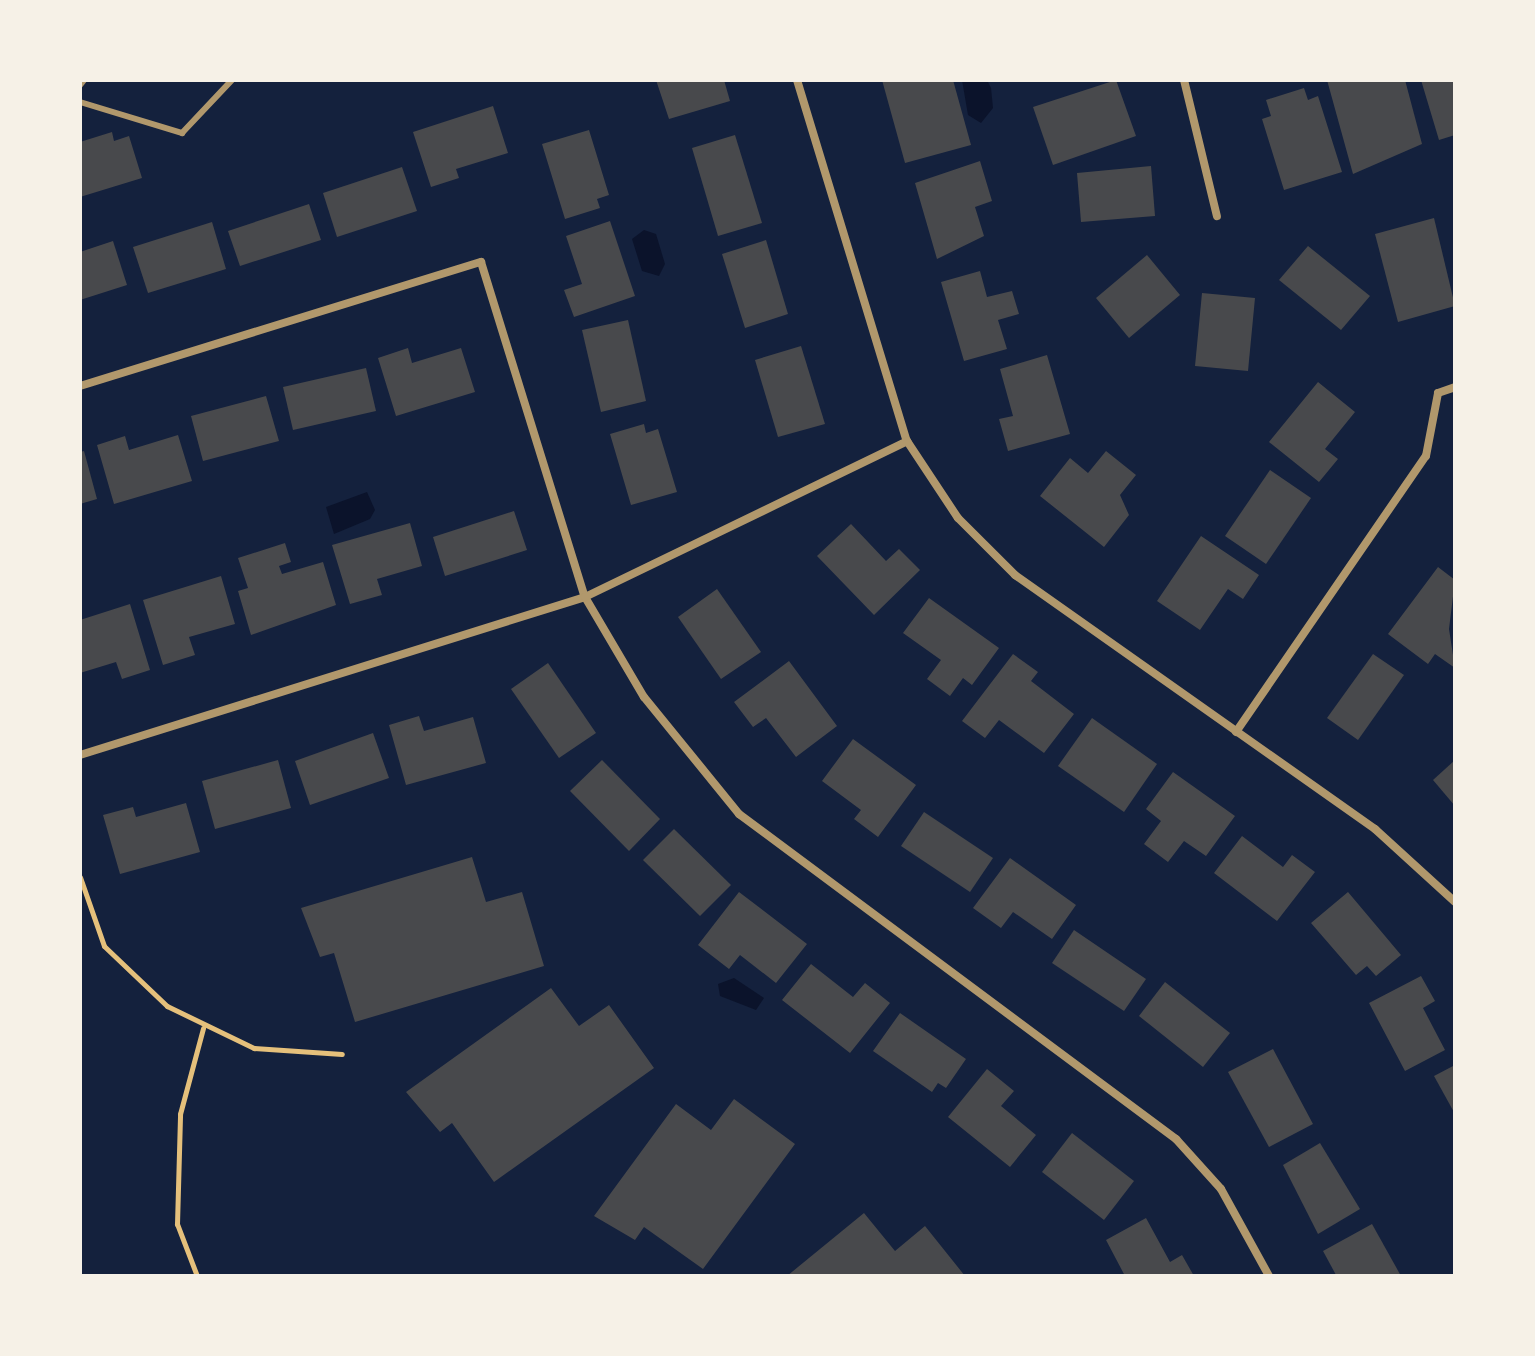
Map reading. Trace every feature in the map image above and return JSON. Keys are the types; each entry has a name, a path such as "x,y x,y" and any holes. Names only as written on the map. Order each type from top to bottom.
{"street":[{"path":"797,80 907,441 958,518 1015,575 1375,829 1455,902"},
{"path":"1184,80 1217,216"},
{"path":"80,386 481,262 585,597 644,697 739,814 1176,1139 1221,1189 1269,1276"},
{"path":"1236,732 1426,456 1438,393 1455,387"},
{"path":"80,755 585,597 907,441"}],"lane":[{"path":"80,85 84,80"},
{"path":"80,102 182,133 232,80"}],"path":[{"path":"80,877 104,946 167,1006 203,1028 254,1048 342,1054"},
{"path":"197,1276 177,1224 180,1114 203,1028"}],"water":[{"path":"962,80 987,80 991,88 993,108 981,123 968,115"},
{"path":"644,230 656,234 665,264 659,276 642,271 632,239"},
{"path":"367,492 375,510 370,519 334,534 326,507"},
{"path":"734,978 764,998 756,1010 720,996 718,984"}],"building":[{"path":"656,80 724,80 730,101 669,119"},
{"path":"882,80 953,80 971,145 905,163"},
{"path":"1116,80 1136,136 1053,165 1033,107"},
{"path":"1327,80 1405,80 1422,144 1353,174"},
{"path":"1421,80 1455,80 1455,135 1439,140"},
{"path":"1304,88 1308,100 1318,96 1342,172 1284,190 1262,119 1271,116 1266,100"},
{"path":"493,106 508,153 456,169 459,178 431,187 413,132"},
{"path":"589,130 609,195 597,199 600,208 565,219 542,144"},
{"path":"112,132 114,141 129,136 142,178 80,197 80,142"},
{"path":"735,135 762,223 718,236 692,148"},
{"path":"980,161 992,201 975,207 984,236 937,259 915,183"},
{"path":"1151,166 1155,216 1081,222 1077,173"},
{"path":"402,167 417,211 337,237 323,193"},
{"path":"309,204 321,240 240,266 228,231"},
{"path":"1434,218 1455,306 1398,322 1375,234"},
{"path":"610,221 635,296 574,317 564,290 582,284 566,236"},
{"path":"212,222 226,269 148,293 133,247"},
{"path":"766,240 788,314 745,328 722,254"},
{"path":"113,241 127,285 80,300 80,252"},
{"path":"1308,246 1370,296 1341,330 1279,280"},
{"path":"1147,255 1180,295 1129,338 1096,298"},
{"path":"980,271 987,297 1012,291 1019,314 998,320 1007,349 964,361 941,282"},
{"path":"1202,293 1255,298 1248,371 1195,366"},
{"path":"628,320 646,401 601,412 582,330"},
{"path":"801,346 825,424 778,437 755,360"},
{"path":"408,348 412,363 461,348 475,392 396,416 378,358"},
{"path":"1047,355 1070,434 1008,451 999,419 1013,416 1000,369"},
{"path":"366,368 376,411 293,430 283,387"},
{"path":"1318,382 1355,412 1325,449 1338,459 1319,482 1269,442"},
{"path":"266,396 279,441 203,461 191,416"},
{"path":"644,424 646,433 658,429 677,492 631,505 610,434"},
{"path":"178,435 192,481 114,504 97,445 125,436 129,450"},
{"path":"84,451 97,499 80,504 80,452"},
{"path":"1106,451 1136,475 1120,495 1129,515 1104,547 1040,496 1070,458 1088,473"},
{"path":"1270,470 1311,498 1266,564 1225,536"},
{"path":"514,511 527,550 445,576 433,537"},
{"path":"410,523 422,566 377,579 382,595 350,604 332,545"},
{"path":"851,524 886,561 899,549 920,570 874,615 817,556"},
{"path":"1201,536 1259,575 1243,599 1228,589 1200,630 1157,601"},
{"path":"285,543 291,562 279,566 282,574 323,562 336,605 251,635 238,591 248,588 238,558"},
{"path":"1438,567 1455,580 1449,629 1455,668 1435,654 1428,664 1388,634"},
{"path":"221,576 235,624 189,637 195,655 163,665 143,600"},
{"path":"717,589 761,652 721,679 678,617"},
{"path":"929,598 999,648 972,685 963,678 950,696 927,679 941,660 903,633"},
{"path":"130,604 150,670 122,679 116,662 80,673 80,620"},
{"path":"1013,654 1038,672 1031,681 1074,714 1044,753 999,720 985,738 962,721"},
{"path":"1373,654 1404,675 1358,740 1327,718"},
{"path":"789,661 837,726 796,757 766,718 753,727 734,702"},
{"path":"548,663 596,733 559,758 511,689"},
{"path":"419,716 424,731 473,717 486,763 406,785 389,725"},
{"path":"1092,718 1157,764 1124,812 1058,766"},
{"path":"373,733 389,778 310,805 295,761"},
{"path":"853,739 916,785 878,837 854,819 861,810 822,781"},
{"path":"278,760 291,808 215,829 202,781"},
{"path":"602,760 660,819 629,851 570,791"},
{"path":"1455,760 1455,806 1433,780"},
{"path":"1173,772 1235,816 1206,856 1184,841 1168,862 1144,844 1161,821 1146,809"},
{"path":"186,803 200,852 120,874 103,815 133,807 136,817"},
{"path":"924,812 993,858 970,892 901,846"},
{"path":"674,829 731,885 700,916 643,860"},
{"path":"1242,836 1283,867 1292,855 1315,872 1277,921 1214,873"},
{"path":"472,857 486,902 522,892 544,966 355,1022 334,953 320,957 301,908"},
{"path":"1010,858 1076,905 1052,939 1013,912 1001,928 973,908"},
{"path":"739,892 807,944 776,983 740,955 729,969 698,945"},
{"path":"1348,892 1401,955 1376,976 1367,966 1356,975 1311,923"},
{"path":"1074,930 1146,979 1124,1011 1052,963"},
{"path":"811,964 853,997 865,983 890,1003 850,1053 782,1000"},
{"path":"1421,976 1435,1001 1423,1008 1445,1050 1405,1071 1369,1003"},
{"path":"1165,982 1230,1033 1203,1067 1139,1016"},
{"path":"551,988 579,1026 609,1005 654,1068 494,1182 452,1123 440,1132 406,1092"},
{"path":"900,1013 966,1059 946,1088 938,1083 932,1092 873,1051"},
{"path":"1273,1049 1313,1124 1269,1147 1228,1072"},
{"path":"1455,1065 1455,1114 1434,1076"},
{"path":"987,1069 1014,1091 1001,1106 1036,1135 1010,1167 948,1117"},
{"path":"734,1099 795,1144 703,1269 644,1227 635,1240 594,1216 676,1104 711,1130"},
{"path":"1072,1133 1134,1181 1104,1220 1042,1172"},
{"path":"1320,1143 1360,1209 1318,1234 1283,1165"},
{"path":"864,1213 895,1251 925,1226 965,1276 787,1276"},
{"path":"1146,1218 1170,1262 1182,1255 1194,1276 1125,1276 1106,1240"},
{"path":"1372,1224 1401,1276 1336,1275 1323,1251"}]}
